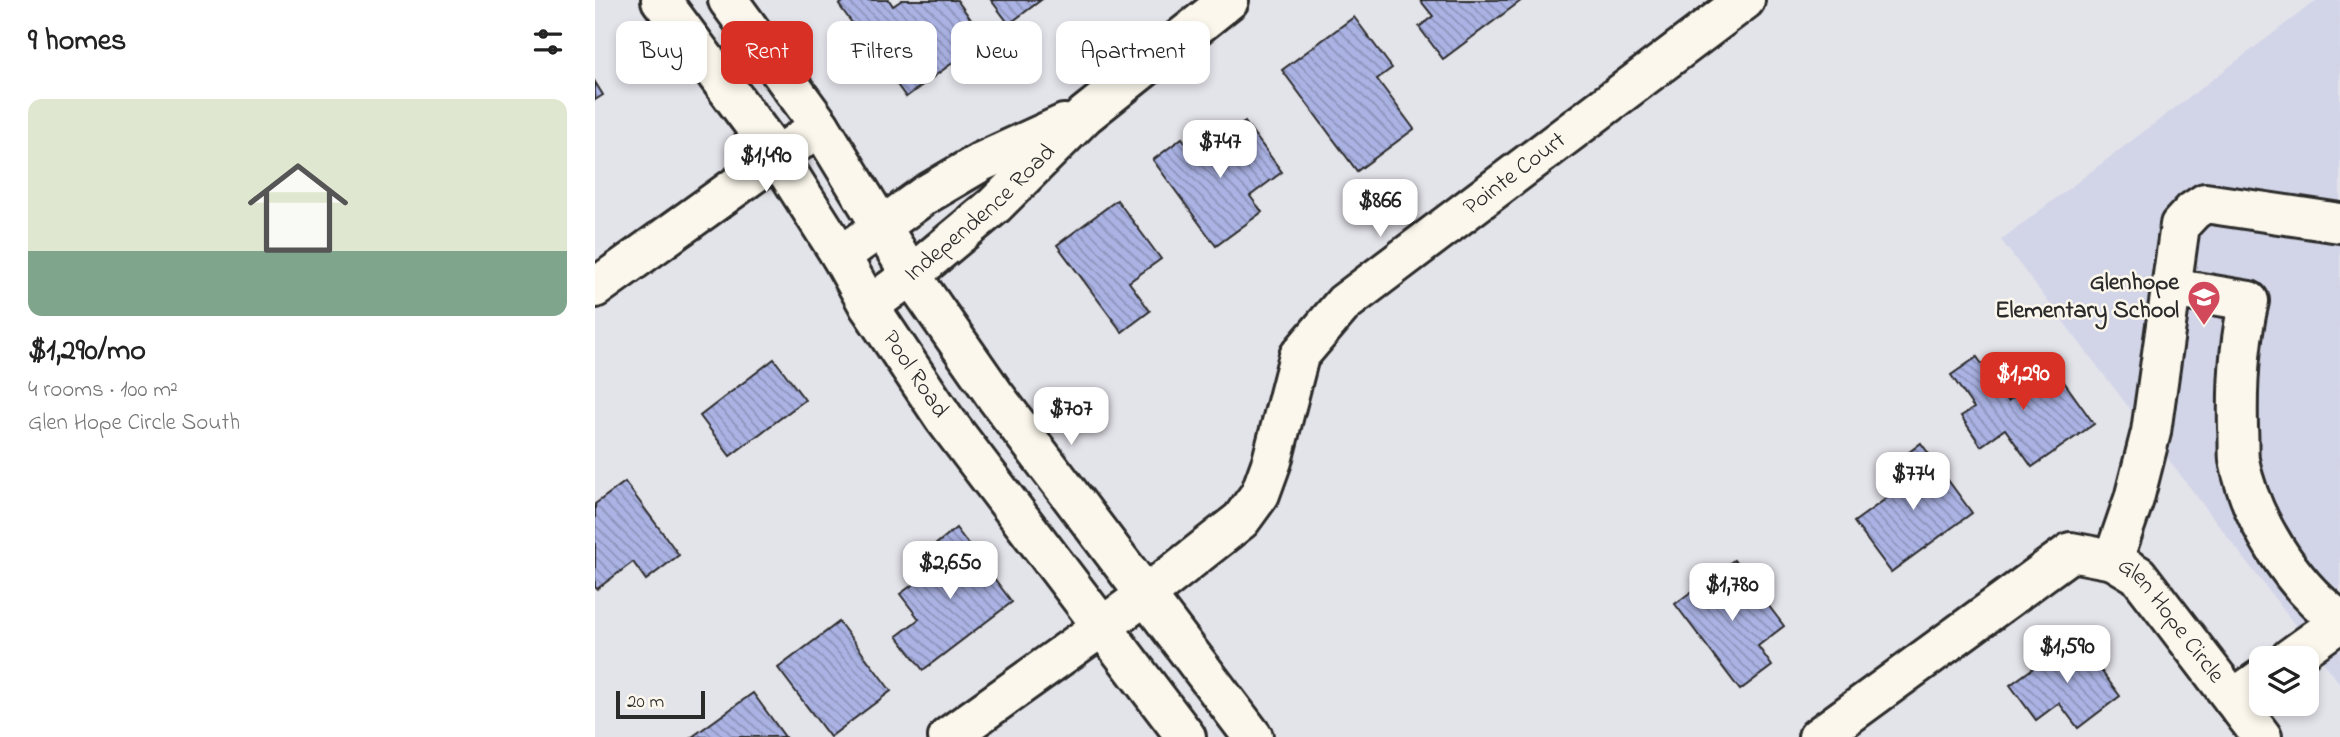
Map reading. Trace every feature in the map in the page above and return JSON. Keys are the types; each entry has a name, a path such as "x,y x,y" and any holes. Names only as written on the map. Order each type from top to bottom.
{"street":[{"name":"Pool Road","path":"661,0 778,157 841,256 869,306 944,418 1185,737"},
{"path":"728,0 820,126 911,275 996,397 1253,737"},
{"name":"Independence Road","path":"869,306 995,205 1085,115 1229,0"},
{"name":"Pointe Court","path":"948,737 1146,595 1241,520 1260,494 1272,461 1299,356 1344,303 1745,0"},
{"name":"Independence Road","path":"841,256 925,195 981,162 1085,115"},
{"path":"595,288 820,126"},
{"path":"1818,737 2071,552 2103,558 2134,499 2151,432 2180,225 2193,211 2205,203 2340,223"},
{"path":"2171,288 2249,300 2237,392 2239,460 2256,514 2287,566 2328,612 2340,621 2306,646"},
{"name":"Glen Hope Circle","path":"2103,558 2138,575 2247,689 2262,737"}],"shaded area":[{"name":"Glenhope Elementary School","path":"2317,0 2340,0 2340,684 2319,656 2319,646 2311,646 2001,240"}],"building":[{"path":"846,0 889,0 893,6 902,0 957,0 972,21 951,21 951,64 937,74 937,21 851,21 839,5"},
{"path":"991,0 1041,0 1013,21 1007,21"},
{"path":"1420,0 1522,0 1443,59 1419,27 1433,16"},
{"path":"1354,17 1392,68 1377,79 1414,129 1357,171 1282,70"},
{"path":"595,82 603,95 595,100"},
{"path":"897,84 924,84 906,97"},
{"path":"1245,122 1282,172 1250,196 1262,212 1216,246 1153,160 1182,138 1197,157"},
{"path":"1117,200 1161,259 1129,282 1150,311 1122,332 1057,245"},
{"path":"1977,357 2008,401 2054,368 2094,424 2032,467 2005,429 1981,446 1961,416 1974,408 1951,375"},
{"path":"774,359 805,400 730,456 700,416"},
{"path":"1921,443 1972,513 1891,572 1854,522 1913,479 1899,460"},
{"path":"625,482 679,555 646,580 633,562 597,589 595,504"},
{"path":"956,528 1012,602 923,670 897,636 919,619 900,594 940,565 929,550"},
{"path":"1734,560 1784,626 1758,646 1772,666 1740,690 1675,604"},
{"path":"839,622 891,691 830,737 778,668"},
{"path":"2076,637 2120,696 2078,728 2059,703 2036,720 2010,685"},
{"path":"753,693 785,737 692,737"}],"place":[{"name":"Glenhope Elementary School","path":"2204,327"}]}
